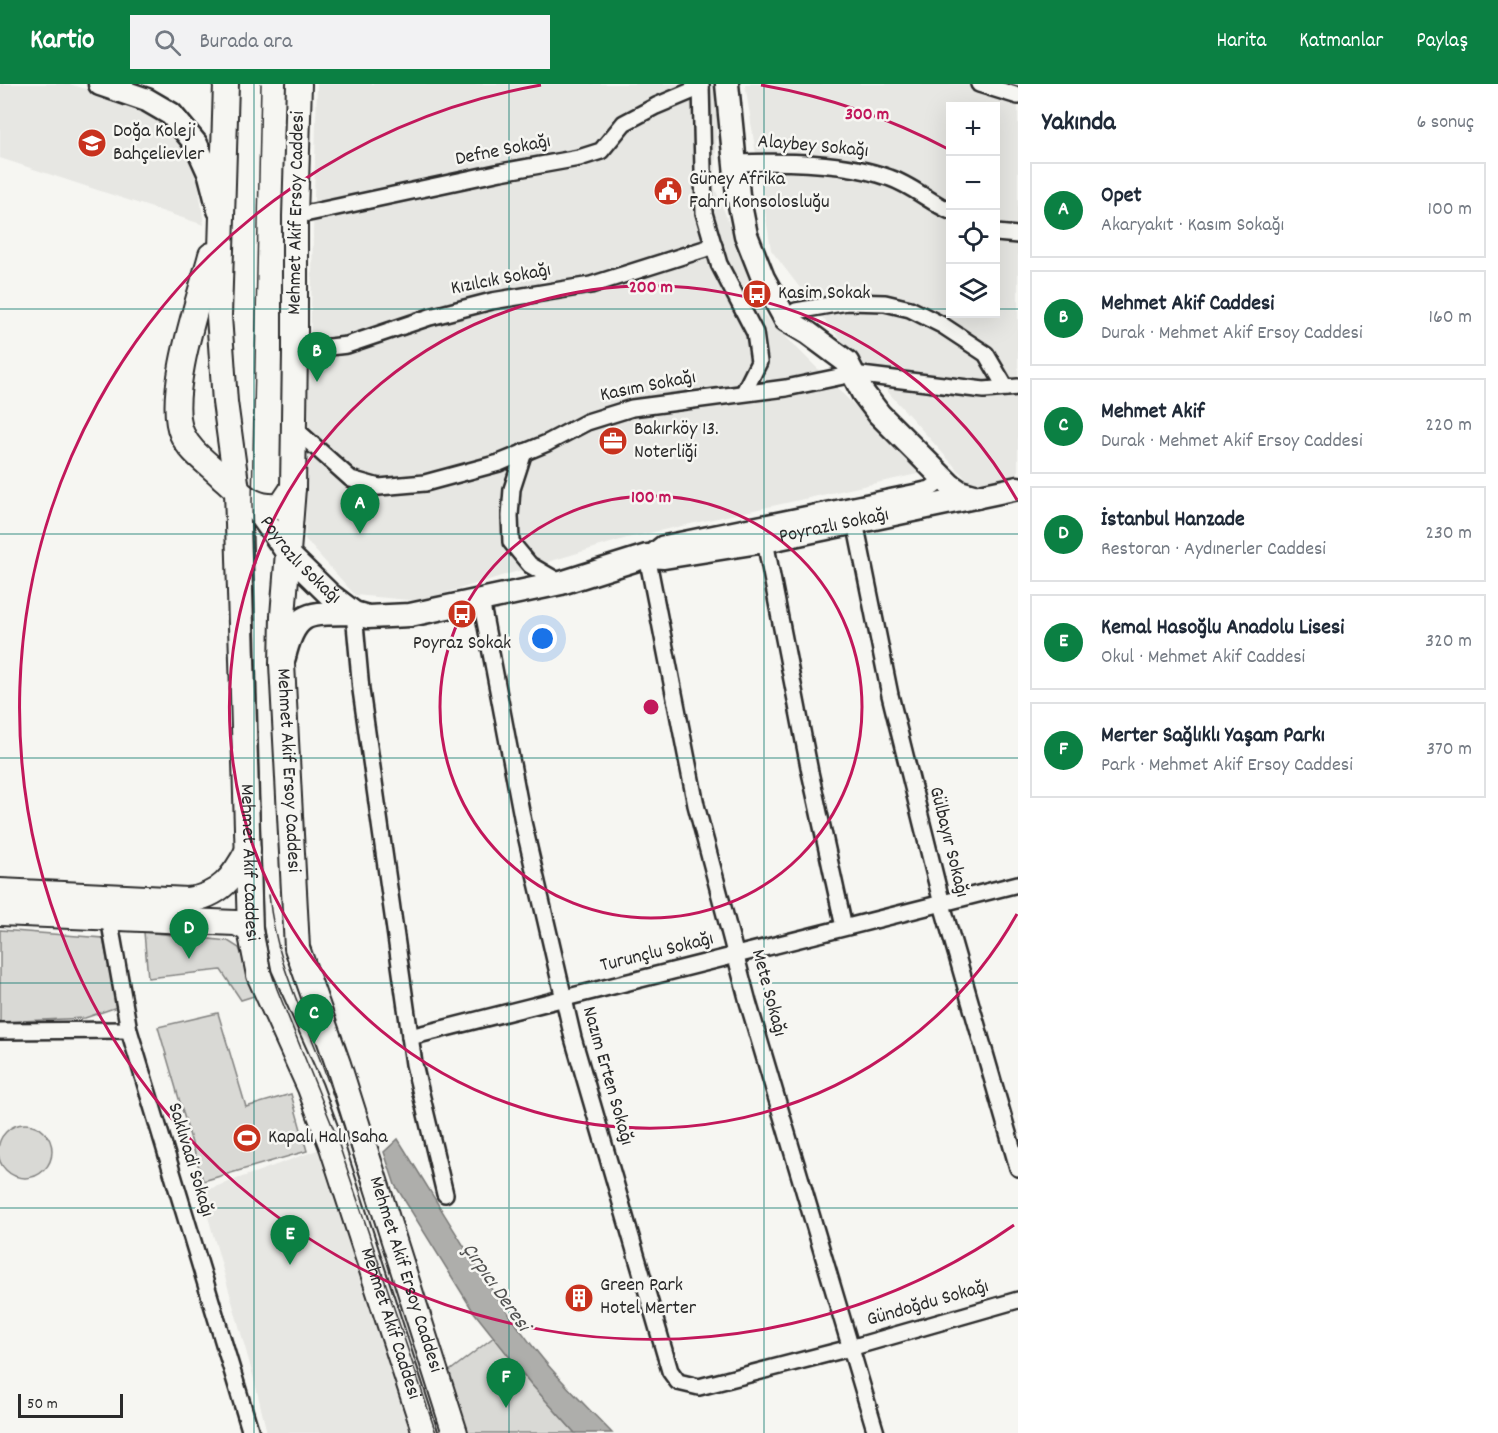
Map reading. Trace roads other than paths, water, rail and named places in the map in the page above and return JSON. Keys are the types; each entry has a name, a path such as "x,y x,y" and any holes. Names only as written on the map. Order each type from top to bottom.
{"main road":[{"path":"100,84 147,100 171,114 196,144 210,175 221,218 180,370 177,412 182,433 191,449 244,497 271,507 280,506 293,488"},
{"name":"Mehmet Akif Caddesi","path":"226,84 219,316 225,402 244,497 250,930 259,975 310,1088 332,1147 425,1433"},
{"name":"Mehmet Akif Ersoy Caddesi","path":"300,84 295,216 296,351 293,488 283,616 282,664 297,948 341,1073 454,1433"},
{"path":"727,84 738,195 746,235 763,278 786,320 847,362 862,393 879,414 944,479 960,492 977,496"},
{"path":"931,506 942,497 944,479"},
{"name":"Poyrazlı Sokağı","path":"282,664 297,622 315,614 354,613 368,617 410,615 561,583 648,556 664,557 765,541 1018,488"},
{"name":"Poyrazlı Sokağı","path":"244,497 289,555 329,594 354,613"},
{"path":"0,913 204,898 236,873 248,850"},
{"path":"0,891 236,923 250,930"}],"street":[{"path":"979,84 1018,96"},
{"name":"Defne Sokağı","path":"295,216 501,172 579,158 601,151 624,123 701,85"},
{"path":"701,85 704,213 719,264 755,333 759,362 744,392"},
{"name":"Alaybey Sokağı","path":"735,163 779,161 860,170 891,178 949,210"},
{"path":"1000,233 1018,235"},
{"name":"Kızılcık Sokağı","path":"296,351 347,345 430,316 492,301 591,285 714,246"},
{"name":"Kasım Sokağı","path":"786,320 796,311 847,302 885,303 909,309 942,325 986,354 1012,388"},
{"name":"Kasım Sokağı","path":"293,427 351,479 379,487 425,483 499,463 587,422 632,408 786,388 853,374 984,390 1012,388"},
{"path":"524,452 512,489 510,516 512,542 531,565 561,583"},
{"name":"Poyrazlı Sokağı","path":"648,556 662,544 917,492 930,489 944,479"},
{"name":"Gülbayır Sokağı","path":"855,522 890,695 942,904 1018,1168"},
{"path":"765,541 810,772 844,927"},
{"name":"Mete Sokağı","path":"648,556 696,805 735,955 876,1433"},
{"name":"Nazım Erten Sokağı","path":"481,600 523,822 573,1038 670,1371 678,1382 699,1387 850,1348"},
{"path":"354,613 361,690 414,1064 445,1194"},
{"name":"Turunçlu Sokağı","path":"410,1036 1018,884"},
{"name":"Saklıvadi Sokağı","path":"109,906 129,1030 251,1433"},
{"path":"0,1030 129,1030"},
{"name":"Gündoğdu Sokağı","path":"850,1348 1018,1300"}],"tram line":[{"path":"261,84 252,503 263,925 271,971 277,989 334,1130 436,1433"},
{"path":"269,895 280,953 328,1080 364,1188"}],"place":[{"name":"Doğa Koleji Bahçelievler","path":"92,143"},
{"name":"Güney Afrika Fahri Konsolosluğu","path":"668,191"},
{"name":"Kasim Sokak","path":"757,294"},
{"name":"Mehmet Akif Caddesi","path":"317,382"},
{"name":"Bakırköy 13. Noterliği","path":"613,441"},
{"name":"Opet","path":"360,534"},
{"name":"Poyraz Sokak","path":"462,614"},
{"name":"İstanbul Hanzade","path":"189,959"},
{"name":"Mehmet Akif","path":"314,1044"},
{"name":"Kapalı Halı Saha","path":"247,1138"},
{"name":"Kemal Hasoğlu Anadolu Lisesi","path":"290,1265"},
{"name":"Green Park Hotel Merter","path":"579,1298"},
{"name":"Merter Sağlıklı Yaşam Parkı","path":"506,1408"}],"water label":[{"name":"Çırpıcı Deresi","path":"495,1288"}]}
